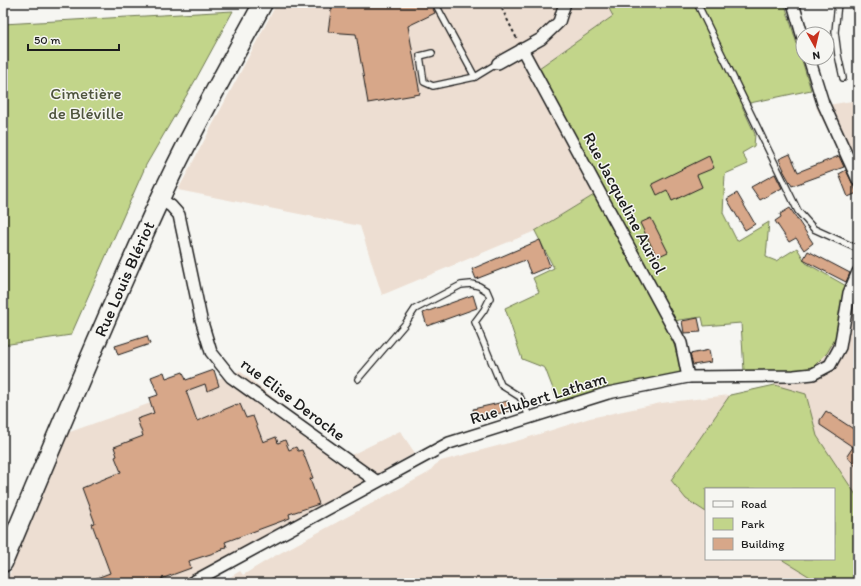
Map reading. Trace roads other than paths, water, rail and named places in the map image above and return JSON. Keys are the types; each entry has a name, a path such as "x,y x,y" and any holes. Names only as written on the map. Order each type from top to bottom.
{"main road":[{"name":"Rue Louis Blériot","path":"3,563 90,355 160,199 205,110 263,3"}],"street":[{"path":"498,63 541,39 560,22 565,3"},
{"path":"793,3 800,26"},
{"name":"Rue Jacqueline Auriol","path":"522,49 681,343 688,377"},
{"path":"811,66 823,103 858,180"},
{"name":"rue Elise Deroche","path":"160,199 171,206 179,215 202,319 211,352 231,377 376,481"},
{"name":"Rue Hubert Latham","path":"191,583 449,442 608,394 688,377 794,376 813,374 830,365 840,347 849,293 858,272"}],"lane":[{"path":"435,3 475,77"},
{"path":"696,3 798,211 814,229 858,249"},
{"path":"838,3 835,32 843,78"},
{"path":"432,53 420,56 424,82 433,86 475,77 498,63"},
{"path":"358,379 405,324 415,309 461,285 475,285 487,291 490,298 484,310 475,322 501,385 520,397 530,418"}],"park label":[{"name":"Cimetière de Bléville","path":"86,103"}]}
